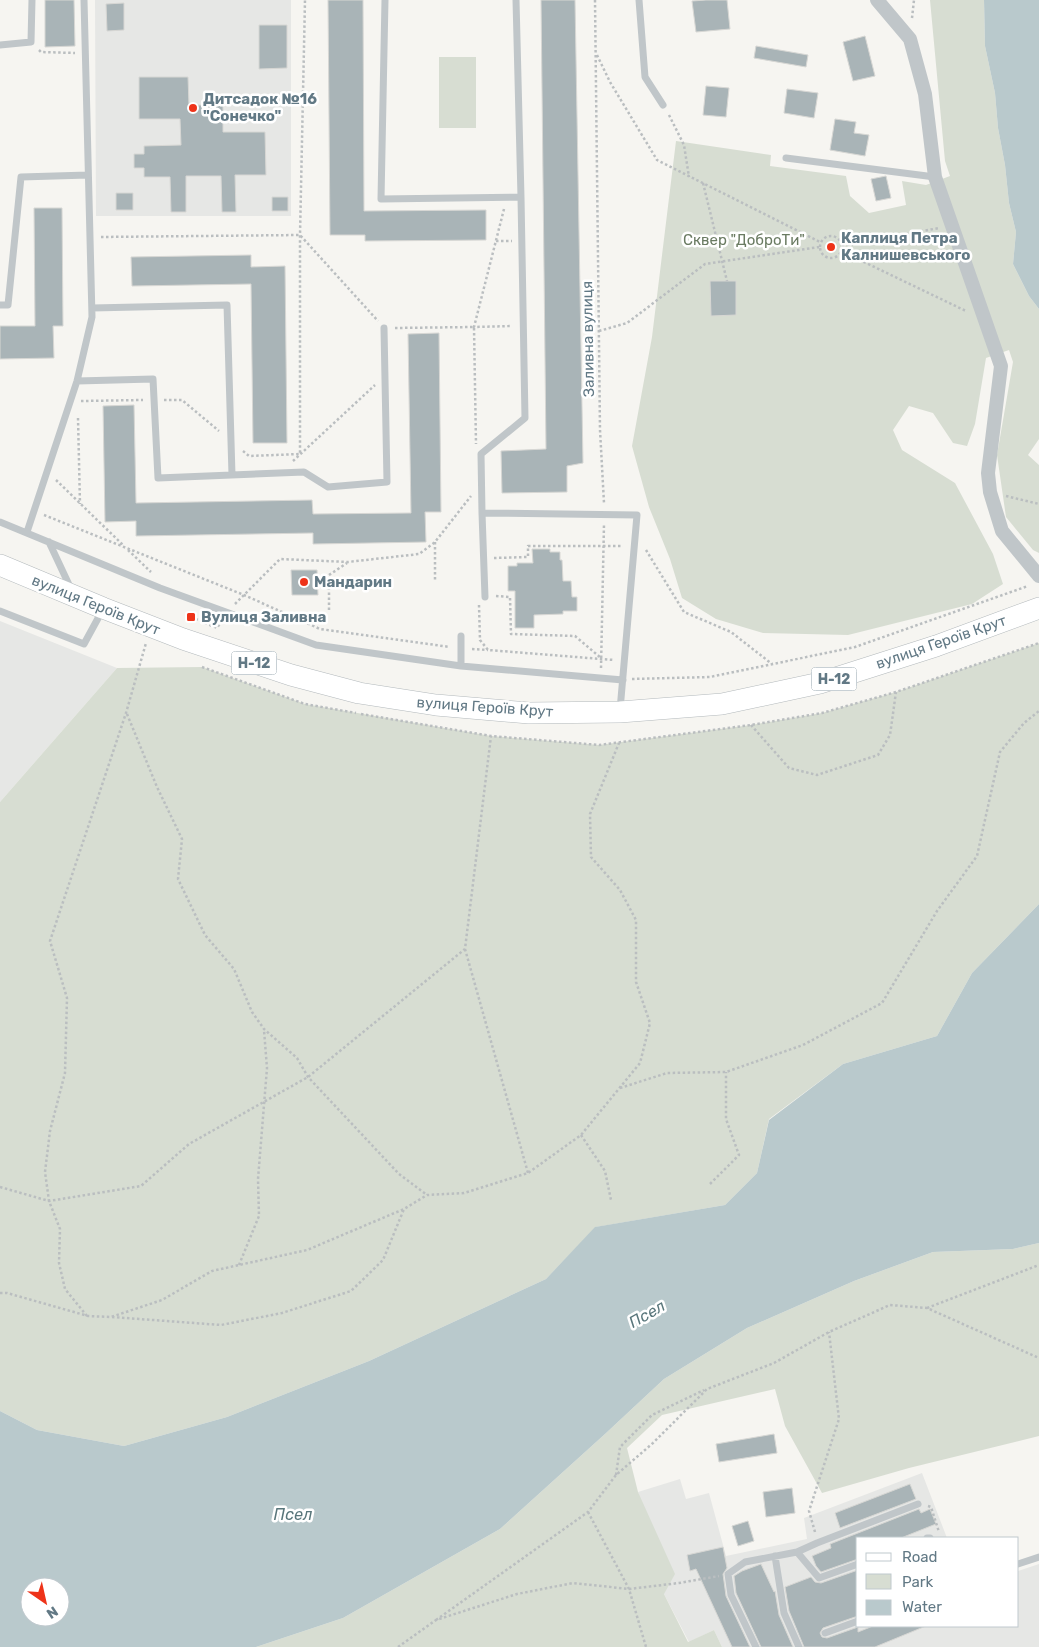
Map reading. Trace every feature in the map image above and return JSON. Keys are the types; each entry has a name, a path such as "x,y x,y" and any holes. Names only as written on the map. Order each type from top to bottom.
{"main road":[{"name":"вулиця Героїв Крут","path":"0,565 151,627 210,649 291,675 359,693 436,705 529,713 620,712 722,704 820,683 936,646 1039,608"}],"street":[{"path":"877,0 910,40 925,94 935,177 1001,366 988,473 990,492 1002,531 1034,581"}],"lane":[{"path":"0,45 31,42 32,0"},
{"path":"27,532 74,401 92,317 84,0"},
{"path":"385,0 381,200 521,197"},
{"path":"485,597 481,454 525,418 516,0"},
{"path":"639,0 645,77 664,105"},
{"path":"786,158 935,177"},
{"path":"0,305 8,305 21,177 88,175"},
{"path":"92,308 227,305 232,475"},
{"path":"77,381 153,380 158,478 304,472 328,487 387,482 384,328"},
{"path":"482,513 637,515 620,712"},
{"path":"0,522 160,588 316,645 461,666 623,680"},
{"path":"49,542 74,596"},
{"path":"0,611 84,644 103,608"},
{"path":"460,636 461,666"},
{"path":"756,1647 731,1595 728,1574 745,1562 796,1552 918,1504"},
{"path":"796,1552 819,1578 856,1565"},
{"path":"775,1556 784,1613 799,1647"},
{"path":"1019,1564 1039,1557"},
{"path":"825,1633 856,1622"}],"path":[{"path":"300,454 300,235 305,0"},
{"name":"Заливна вулиця","path":"595,0 600,430 604,515 601,677"},
{"path":"31,42 41,52 85,54"},
{"path":"596,54 610,82 657,160 820,242"},
{"path":"664,105 684,145 689,177"},
{"path":"703,183 727,281"},
{"path":"507,198 474,327 524,325"},
{"path":"842,246 952,226"},
{"path":"90,237 300,235 384,328"},
{"path":"826,236 840,239 842,246 842,251 836,257 829,258 822,254 819,247 820,242 826,236"},
{"path":"496,241 522,240"},
{"path":"599,331 626,323 705,264 819,247"},
{"path":"842,251 984,320"},
{"path":"280,473 385,375"},
{"path":"80,504 74,401 182,400 249,456 300,454"},
{"path":"47,472 153,574"},
{"path":"226,613 280,559 348,562 419,554 435,542 476,489"},
{"path":"990,492 1039,504"},
{"path":"34,511 244,595 320,629 461,649 488,650"},
{"path":"636,534 684,612 731,632 772,664"},
{"path":"435,542 435,580"},
{"path":"494,550 494,558 528,557 528,546 634,546"},
{"path":"329,610 329,575 348,562"},
{"path":"623,680 710,677 855,647 1034,581"},
{"path":"496,596 510,597 511,634 575,636 601,658"},
{"path":"88,1316 65,1289 59,1263 60,1229 49,1201 45,1172 50,1131 65,1073 67,998 50,941 126,713 151,627"},
{"path":"751,725 789,768 817,775 878,755 890,735 896,692"},
{"path":"618,1089 667,1073 726,1072 803,1045 882,1003 937,910 977,856 1000,752 1024,723 1039,711"},
{"path":"126,713 157,787 182,839 178,879 205,934 234,969 252,1012 264,1029 297,1058 308,1077 399,1174 427,1195"},
{"path":"491,736 465,949 528,1173"},
{"path":"111,1317 162,1300 212,1271 307,1250 404,1209 427,1195 464,1193 528,1173 581,1135 640,1063 650,1024 636,982 636,920 620,890 591,857 590,814 618,742"},
{"path":"0,1187 49,1201 141,1186 189,1144 308,1077 465,949"},
{"path":"238,1265 259,1216 258,1179 268,1068 264,1029"},
{"path":"710,1184 739,1155 726,1119 726,1072"},
{"path":"581,1135 605,1171 611,1200"},
{"path":"0,1293 7,1293 88,1316 222,1326 282,1313 350,1291 383,1260 404,1209"},
{"path":"927,1308 1039,1265"},
{"path":"616,1475 620,1447 652,1415 708,1388 774,1363 829,1332 890,1305 927,1308 1039,1358"},
{"path":"817,1543 809,1511 839,1419 829,1332"},
{"path":"398,1647 588,1512 616,1475 653,1443 708,1388"},
{"path":"918,1504 931,1507 941,1537"},
{"path":"588,1512 628,1589 646,1647"},
{"path":"436,1620 517,1594 573,1583 628,1589 679,1584 728,1574"}],"shaded area":[{"name":"Дитсадок №16 \"Сонечко\"","path":"95,0 291,0 291,216 96,216"},
{"path":"0,621 117,668 0,802"},
{"path":"922,1473 947,1537 856,1537 856,1627 1019,1627 1019,1571 1039,1564 1039,1647 722,1647 714,1630 689,1642 664,1594 638,1492 680,1479 686,1499 709,1493 726,1556 807,1539 804,1518"}],"green space":[{"name":"Сквер \"ДоброТи\"","path":"930,0 984,0 985,46 995,93 1009,203 1016,232 1013,264 1029,296 1039,309 1039,439 1028,455 1039,465 1039,553 1033,550 1006,517 997,455 1013,362 1009,350 986,358 975,424 967,446 953,443 933,413 909,406 893,430 902,450 955,483 993,554 1003,584 972,604 848,635 763,633 716,619 682,598 670,559 649,507 632,446 652,337 676,141 771,155 770,166 846,176 850,196 869,213 906,205 902,181 926,185 950,176 945,161"},
{"path":"439,57 476,57 476,128 439,128"},
{"path":"1039,643 1039,904 972,973 937,1036 843,1064 769,1119 757,1173 725,1205 596,1227 546,1279 369,1361 227,1417 124,1446 37,1430 0,1411 0,802 117,668 202,667 305,704 491,736 599,745 751,725 822,713 896,692"},
{"path":"1039,1243 1039,1436 909,1468 822,1493 785,1426 775,1389 662,1415 627,1448 638,1492 675,1574 664,1594 688,1642 714,1630 722,1647 256,1647 343,1618 500,1529 664,1379 747,1328 854,1281 933,1252 1013,1249"}],"water":[{"path":"984,0 1039,0 1039,309 1029,296 1013,264 1016,232 1009,203 995,93 985,46"},
{"name":"Псел","path":"1039,904 1039,1243 1013,1249 933,1252 854,1281 747,1328 664,1379 500,1529 343,1618 256,1647 0,1647 0,1411 37,1430 124,1446 227,1417 369,1361 546,1279 595,1227 725,1205 757,1173 769,1120 843,1064 937,1036 972,973"}],"building":[{"path":"45,0 74,0 75,46 45,47"},
{"path":"328,0 363,0 364,211 486,210 486,240 365,241 365,235 330,235"},
{"path":"541,0 575,0 583,463 567,466 567,492 502,493 501,451 546,449"},
{"path":"727,0 730,29 696,32 692,1"},
{"path":"124,3 124,30 107,31 106,4"},
{"path":"259,25 287,25 287,68 259,69"},
{"path":"865,36 875,76 853,81 843,42"},
{"path":"756,46 808,55 806,67 754,58"},
{"path":"139,77 188,77 189,105 223,105 223,132 265,132 266,175 235,175 236,212 222,212 221,176 186,176 186,212 171,212 170,177 144,177 144,168 134,168 134,154 144,154 144,146 181,145 180,119 139,119"},
{"path":"706,86 729,88 726,117 703,115"},
{"path":"787,89 818,93 814,118 784,113"},
{"path":"835,119 856,122 854,133 869,135 865,156 830,150"},
{"path":"886,176 891,198 876,201 871,179"},
{"path":"116,193 133,193 133,210 116,210"},
{"path":"272,197 288,197 288,211 272,211"},
{"path":"34,208 62,208 63,326 53,326 54,358 0,359 0,326 35,326"},
{"path":"251,255 251,267 285,266 287,443 253,443 251,284 132,286 131,257"},
{"path":"710,281 736,281 736,315 711,316"},
{"path":"439,333 441,512 425,512 426,542 313,544 313,533 136,536 136,521 105,522 103,406 134,405 136,503 312,500 313,514 411,513 408,334"},
{"path":"532,549 550,549 550,552 560,552 563,581 571,581 572,597 577,597 577,611 563,611 563,614 534,615 534,628 515,628 515,591 508,591 508,566 517,566 517,563 533,563"},
{"name":"Мандарин","path":"291,570 317,570 318,595 292,595"},
{"path":"774,1434 777,1453 719,1462 716,1444"},
{"path":"910,1484 916,1499 840,1528 835,1513"},
{"path":"792,1488 795,1513 766,1517 763,1492"},
{"path":"919,1509 921,1513 930,1509 936,1524 904,1537 856,1537 856,1560 821,1572 812,1556 831,1548 830,1544"},
{"path":"748,1521 754,1541 738,1546 732,1526"},
{"path":"723,1547 727,1568 723,1574 726,1596 750,1647 732,1647 696,1569 690,1571 687,1555"},
{"path":"761,1564 775,1591 779,1615 793,1647 761,1647 736,1593 734,1576"},
{"path":"856,1571 856,1617 823,1628 820,1633 822,1637 827,1638 858,1627 858,1632 870,1627 924,1627 875,1647 804,1647 789,1611 785,1587 811,1577 815,1582 821,1583"}],"place":[{"name":"Дитсадок №16 \"Сонечко\"","path":"193,108"},
{"name":"Каплиця Петра Калнишевського","path":"831,247"},
{"name":"Мандарин","path":"304,582"},
{"name":"Вулиця Заливна","path":"191,617"}]}
